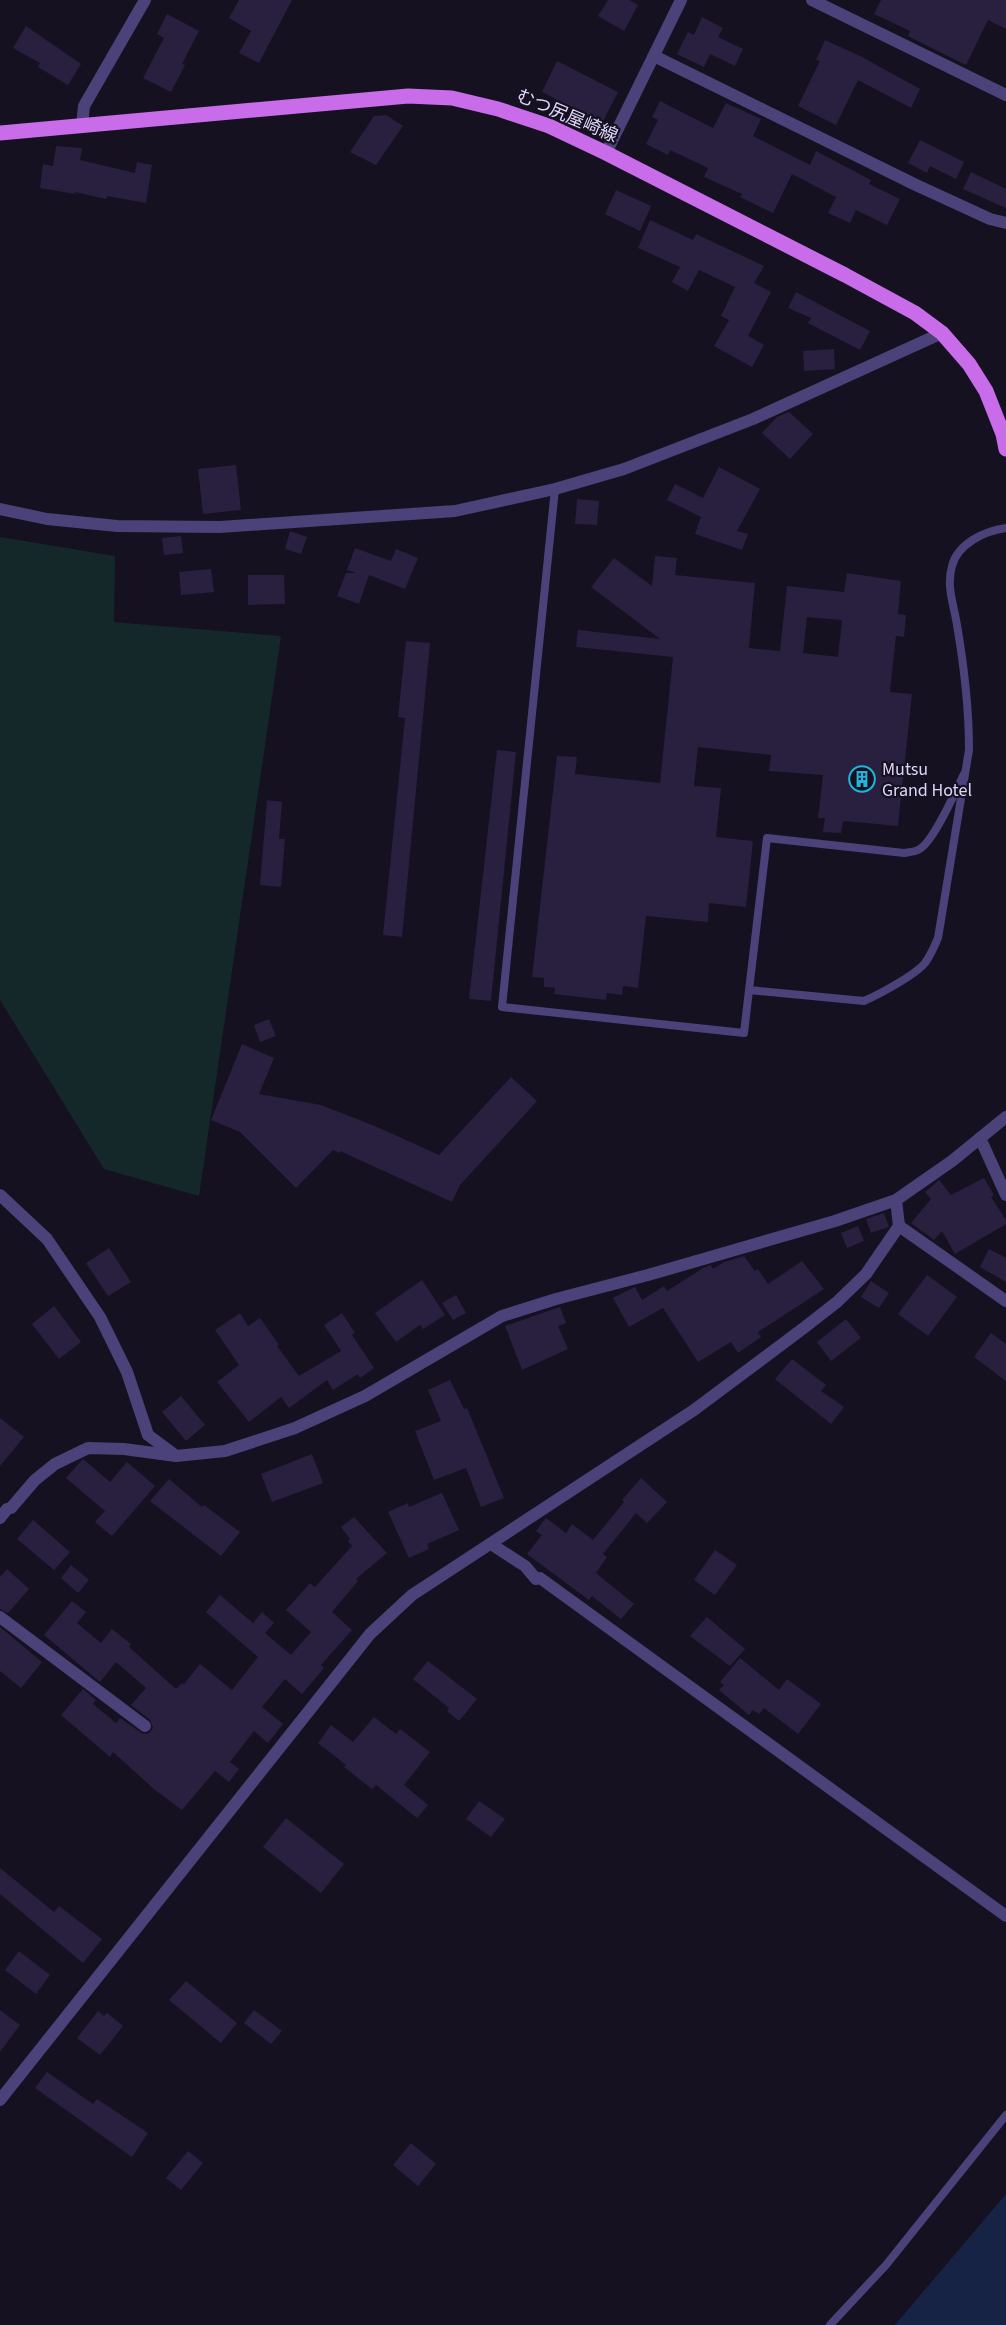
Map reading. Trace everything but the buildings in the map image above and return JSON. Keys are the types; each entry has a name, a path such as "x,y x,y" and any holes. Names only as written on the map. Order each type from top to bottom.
{"main road":[{"name":"むつ尻屋崎線","path":"0,133 408,96 452,98 498,109 549,126 606,153 845,275 915,314 942,333 969,364 986,391 1003,434 1006,449"}],"street":[{"path":"82,125 84,106 145,0"},
{"path":"606,153 681,0"},
{"path":"812,0 1006,95"},
{"path":"654,56 916,185 990,219 1006,223"},
{"path":"0,509 47,519 117,526 220,527 455,511 555,489 624,469 753,419 942,333"},
{"path":"0,1518 48,1469 88,1448 124,1449 176,1456 225,1451 295,1428 365,1396 502,1316 758,1243 896,1200 1006,1118"},
{"path":"980,1138 1006,1195"},
{"path":"0,1195 47,1239 100,1317 127,1372 148,1435 176,1456"},
{"path":"0,2100 370,1634 412,1595 694,1410 837,1302 866,1274 899,1226 896,1200"},
{"path":"899,1226 1006,1301"},
{"path":"491,1544 525,1566 536,1578 540,1578 1006,1916"},
{"path":"0,1617 145,1726"}],"lane":[{"path":"555,489 502,1007 744,1033 767,838 896,852 919,850 927,844 938,827 964,774"},
{"path":"749,990 864,1000 880,994 924,965 932,952 938,938 969,750 969,721 957,625 948,585 952,564 962,549 978,536 1006,528"},
{"path":"830,2325 886,2265 1006,2115"}],"green space":[{"path":"0,537 115,556 114,622 281,636 199,1196 104,1169 0,1000"}],"water":[{"path":"1006,2194 1006,2325 895,2325"}],"place":[{"name":"Mutsu Grand Hotel","path":"862,779"}]}
